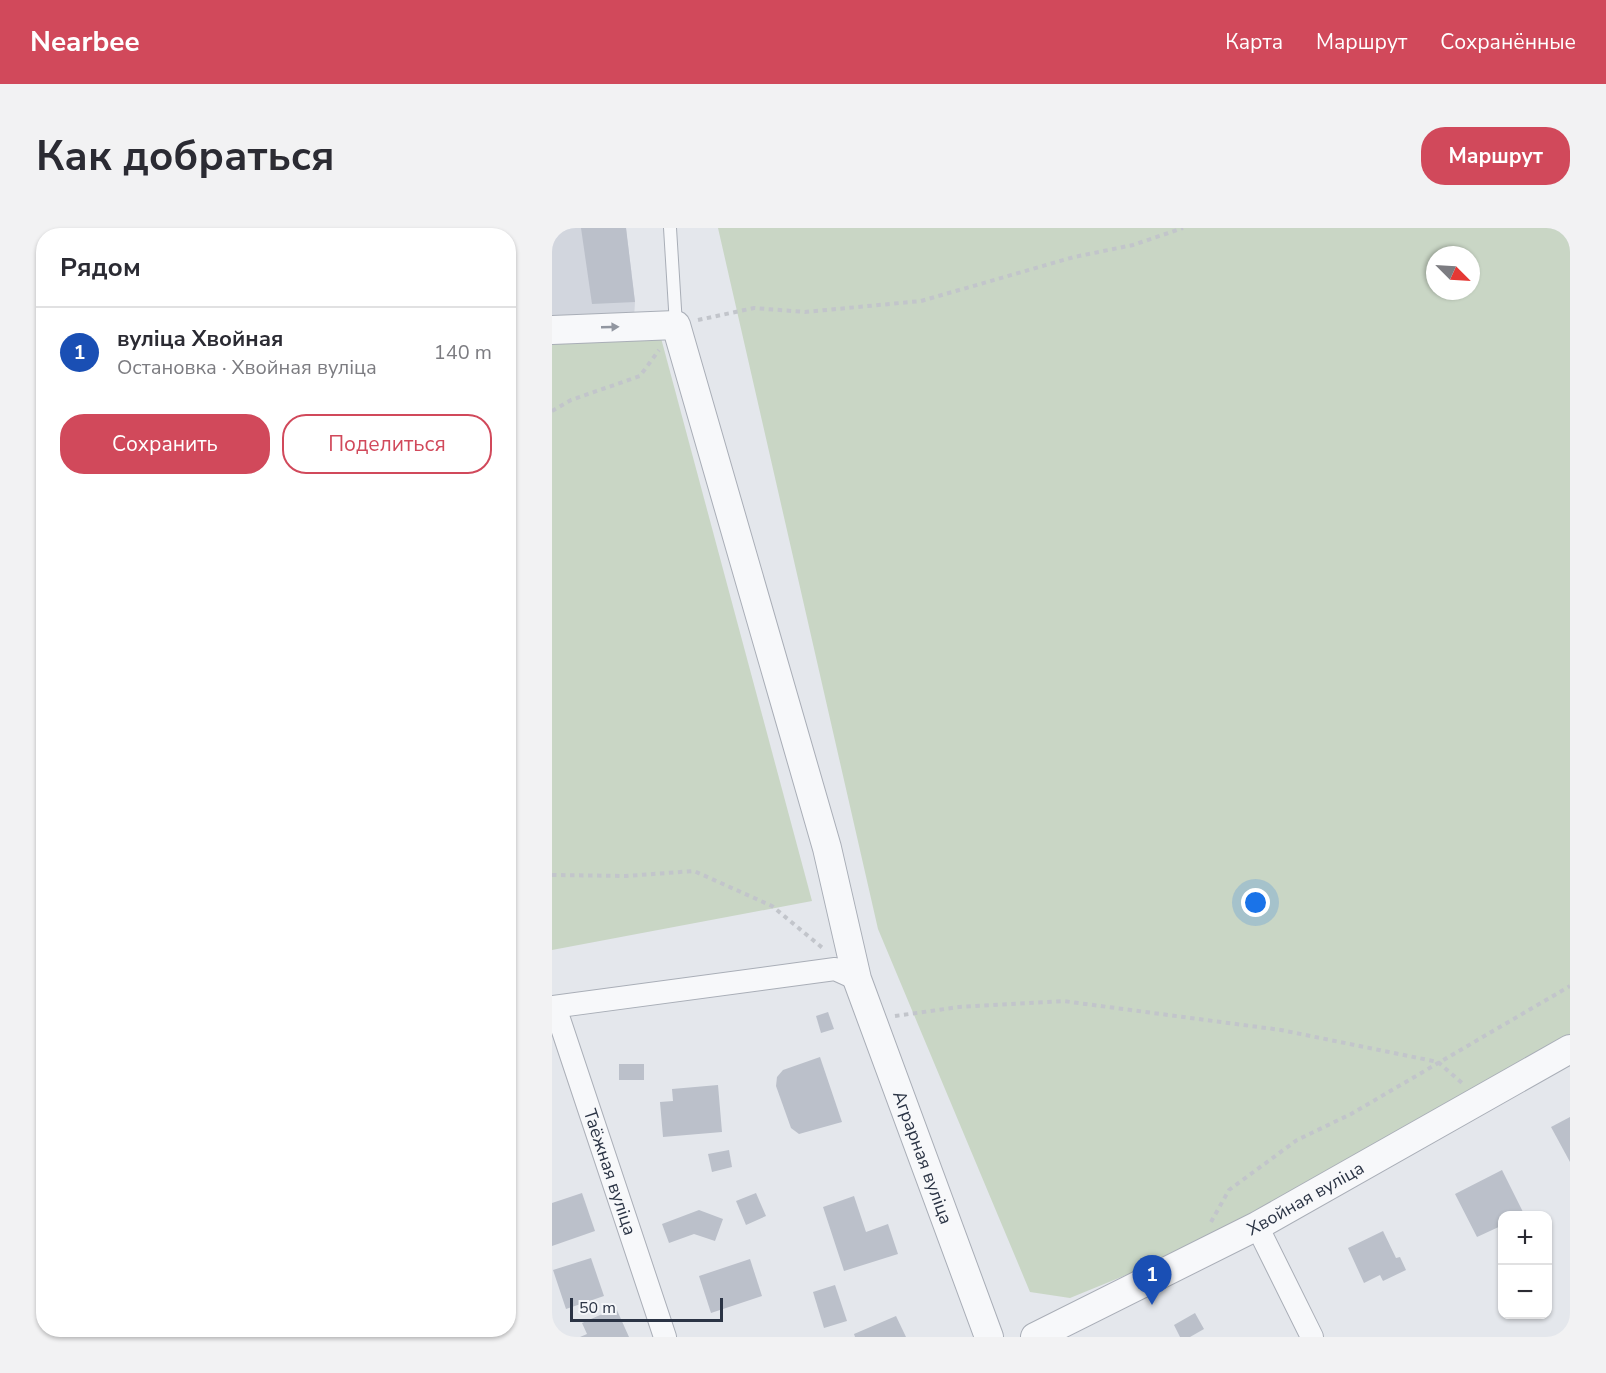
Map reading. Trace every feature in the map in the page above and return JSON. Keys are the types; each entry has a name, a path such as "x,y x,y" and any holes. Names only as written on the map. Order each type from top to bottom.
{"street":[{"path":"552,330 676,325"},
{"name":"Аграрная вуліца","path":"676,325 827,848 857,979 989,1337"},
{"path":"554,1007 835,969 857,979"},
{"name":"Таёжная вуліца","path":"554,1007 665,1337"},
{"name":"Хвойная вуліца","path":"1035,1337 1257,1226 1570,1049"},
{"path":"1257,1226 1312,1337"}],"lane":[{"path":"670,228 676,325"}],"path":[{"path":"552,411 572,400 640,376 676,325 754,308 805,312 921,301 1074,257 1132,245 1183,228"},
{"path":"552,874 626,876 694,871 772,906 827,952"},
{"path":"1208,1227 1229,1190 1297,1140 1350,1114 1570,986"},
{"path":"874,1020 958,1007 1063,1001 1281,1030 1438,1062 1464,1086"}],"shaded area":[{"path":"552,228 626,228 635,302 634,318 552,321"}],"green space":[{"path":"718,228 1570,228 1570,1034 1255,1212 1153,1264 1070,1298 1030,1292 878,929"},
{"path":"661,338 812,901 552,950 552,344"}],"building":[{"path":"581,228 626,228 635,302 592,304"},
{"path":"828,1012 834,1029 821,1033 816,1016"},
{"path":"820,1057 842,1122 799,1134 791,1128 776,1086 777,1077 783,1070"},
{"path":"619,1064 644,1064 644,1080 619,1080"},
{"path":"718,1085 722,1132 663,1137 660,1102 673,1101 672,1089"},
{"path":"1570,1117 1570,1162 1551,1127"},
{"path":"729,1150 732,1167 712,1172 708,1154"},
{"path":"1502,1170 1522,1211 1498,1211 1498,1227 1477,1237 1455,1194"},
{"path":"582,1193 595,1231 552,1246 552,1203"},
{"path":"756,1193 766,1216 746,1225 736,1201"},
{"path":"854,1196 866,1232 888,1224 898,1254 844,1271 823,1207"},
{"path":"699,1210 723,1219 715,1241 694,1234 669,1243 662,1224"},
{"path":"1383,1231 1396,1258 1400,1257 1406,1270 1383,1281 1380,1275 1364,1283 1348,1248"},
{"path":"591,1258 604,1296 566,1309 553,1270"},
{"path":"750,1259 762,1296 711,1313 699,1276"},
{"path":"835,1285 847,1321 824,1328 813,1292"},
{"path":"616,1308 629,1337 580,1337 587,1334 582,1323"},
{"path":"1195,1313 1204,1329 1190,1337 1180,1337 1174,1325"},
{"path":"896,1316 906,1337 855,1337 854,1334"}],"place":[{"name":"вуліца Хвойная","path":"1152,1305"}]}
